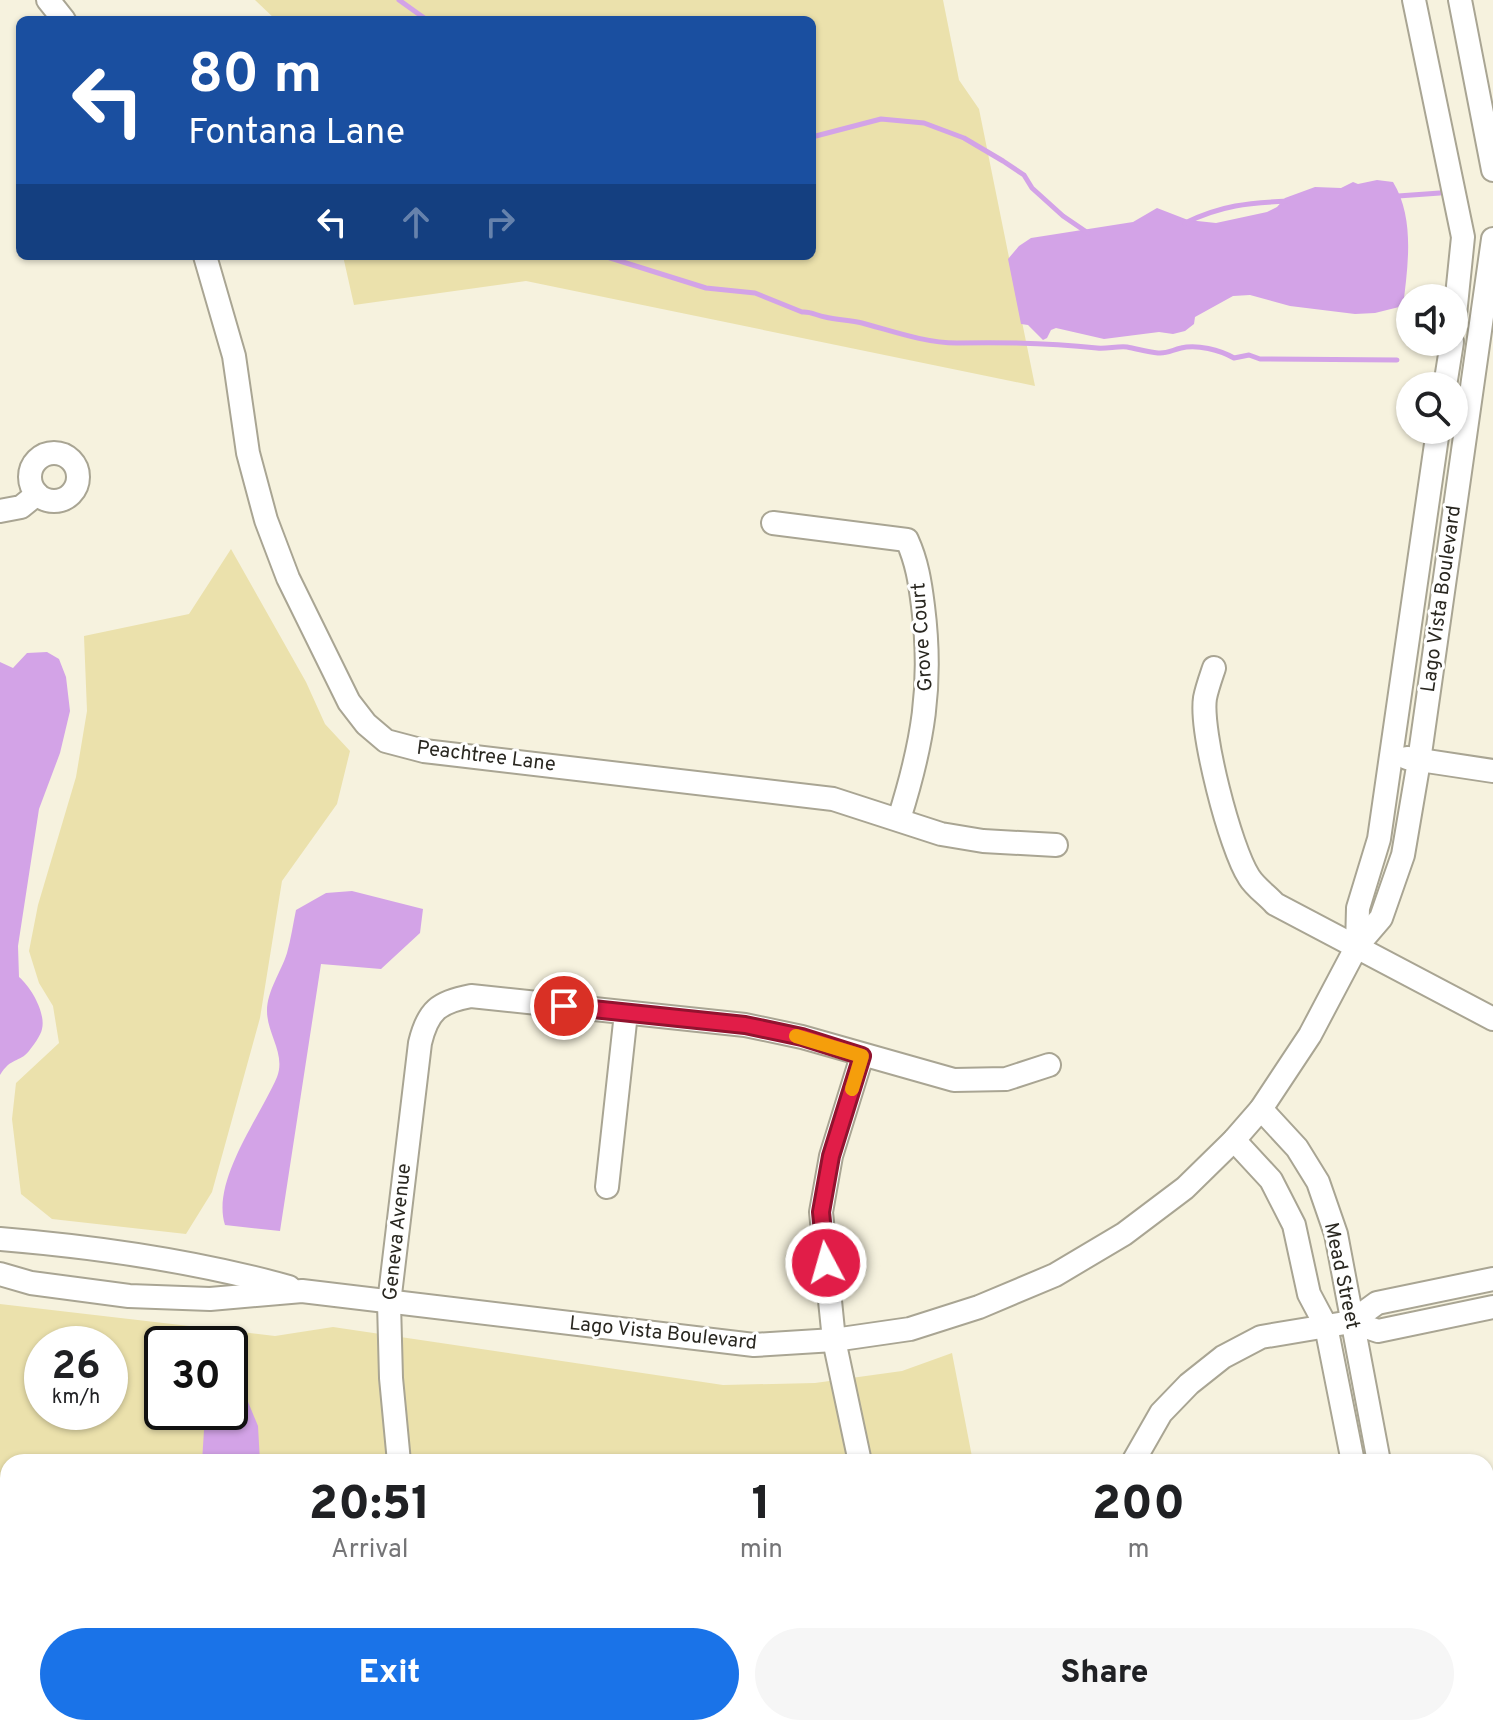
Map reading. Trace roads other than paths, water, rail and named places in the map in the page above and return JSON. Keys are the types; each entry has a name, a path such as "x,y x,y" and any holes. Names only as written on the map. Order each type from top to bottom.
{"street":[{"path":"48,0 61,16"},
{"path":"1414,0 1463,237 1458,284"},
{"path":"1460,0 1493,170"},
{"path":"1463,237 1493,239"},
{"name":"Lago Vista Boulevard","path":"0,1274 31,1283 129,1296 210,1299 302,1291 754,1345 834,1340 910,1329 979,1307 1055,1275 1124,1234 1185,1188 1261,1109 1310,1035 1357,946 1381,918 1403,855 1419,761 1493,239"},
{"name":"Peachtree Lane","path":"206,260 234,356 248,453 266,520 288,578 349,702 366,724 386,741 424,751 833,799 941,834 983,841 1056,845"},
{"name":"Lago Vista Boulevard","path":"1357,946 1358,908 1379,839 1436,444"},
{"path":"0,511 21,507 37,494"},
{"name":"Grove Court","path":"773,523 907,540 917,562 927,639 927,700 917,763 899,819"},
{"path":"1214,668 1205,699 1207,731 1224,815 1233,845 1249,879 1275,904 1493,1019"},
{"path":"1390,754 1493,771"},
{"name":"Geneva Avenue","path":"398,1454 391,1378 389,1303 425,1022 437,1008 451,1000 471,996 626,1013"},
{"path":"607,1187 626,1013 745,1025 802,1037 954,1080 1006,1079 1049,1065"},
{"path":"858,1454 834,1340 821,1212 831,1156 862,1056"},
{"name":"Mead Street","path":"1261,1109 1297,1148 1318,1182 1336,1234 1377,1454"},
{"name":"Mead Street","path":"1234,1140 1271,1180 1294,1225 1309,1294 1326,1326 1351,1454"},
{"path":"0,1239 157,1258 246,1275 302,1291"},
{"path":"1138,1454 1161,1413 1189,1384 1223,1357 1261,1337 1351,1322 1377,1303 1493,1279"},
{"path":"1351,1322 1378,1331 1493,1307"}],"waterway":[{"path":"399,0 421,16"},
{"path":"816,136 881,119 924,123 964,138 1024,175 1032,188 1063,216 1088,233"},
{"path":"1398,196 1440,193"},
{"path":"1185,223 1235,206 1288,201"},
{"path":"617,260 706,288 755,293 802,312 933,341 1123,347 1161,353 1201,347 1234,358 1249,355 1260,359 1397,360"}]}
